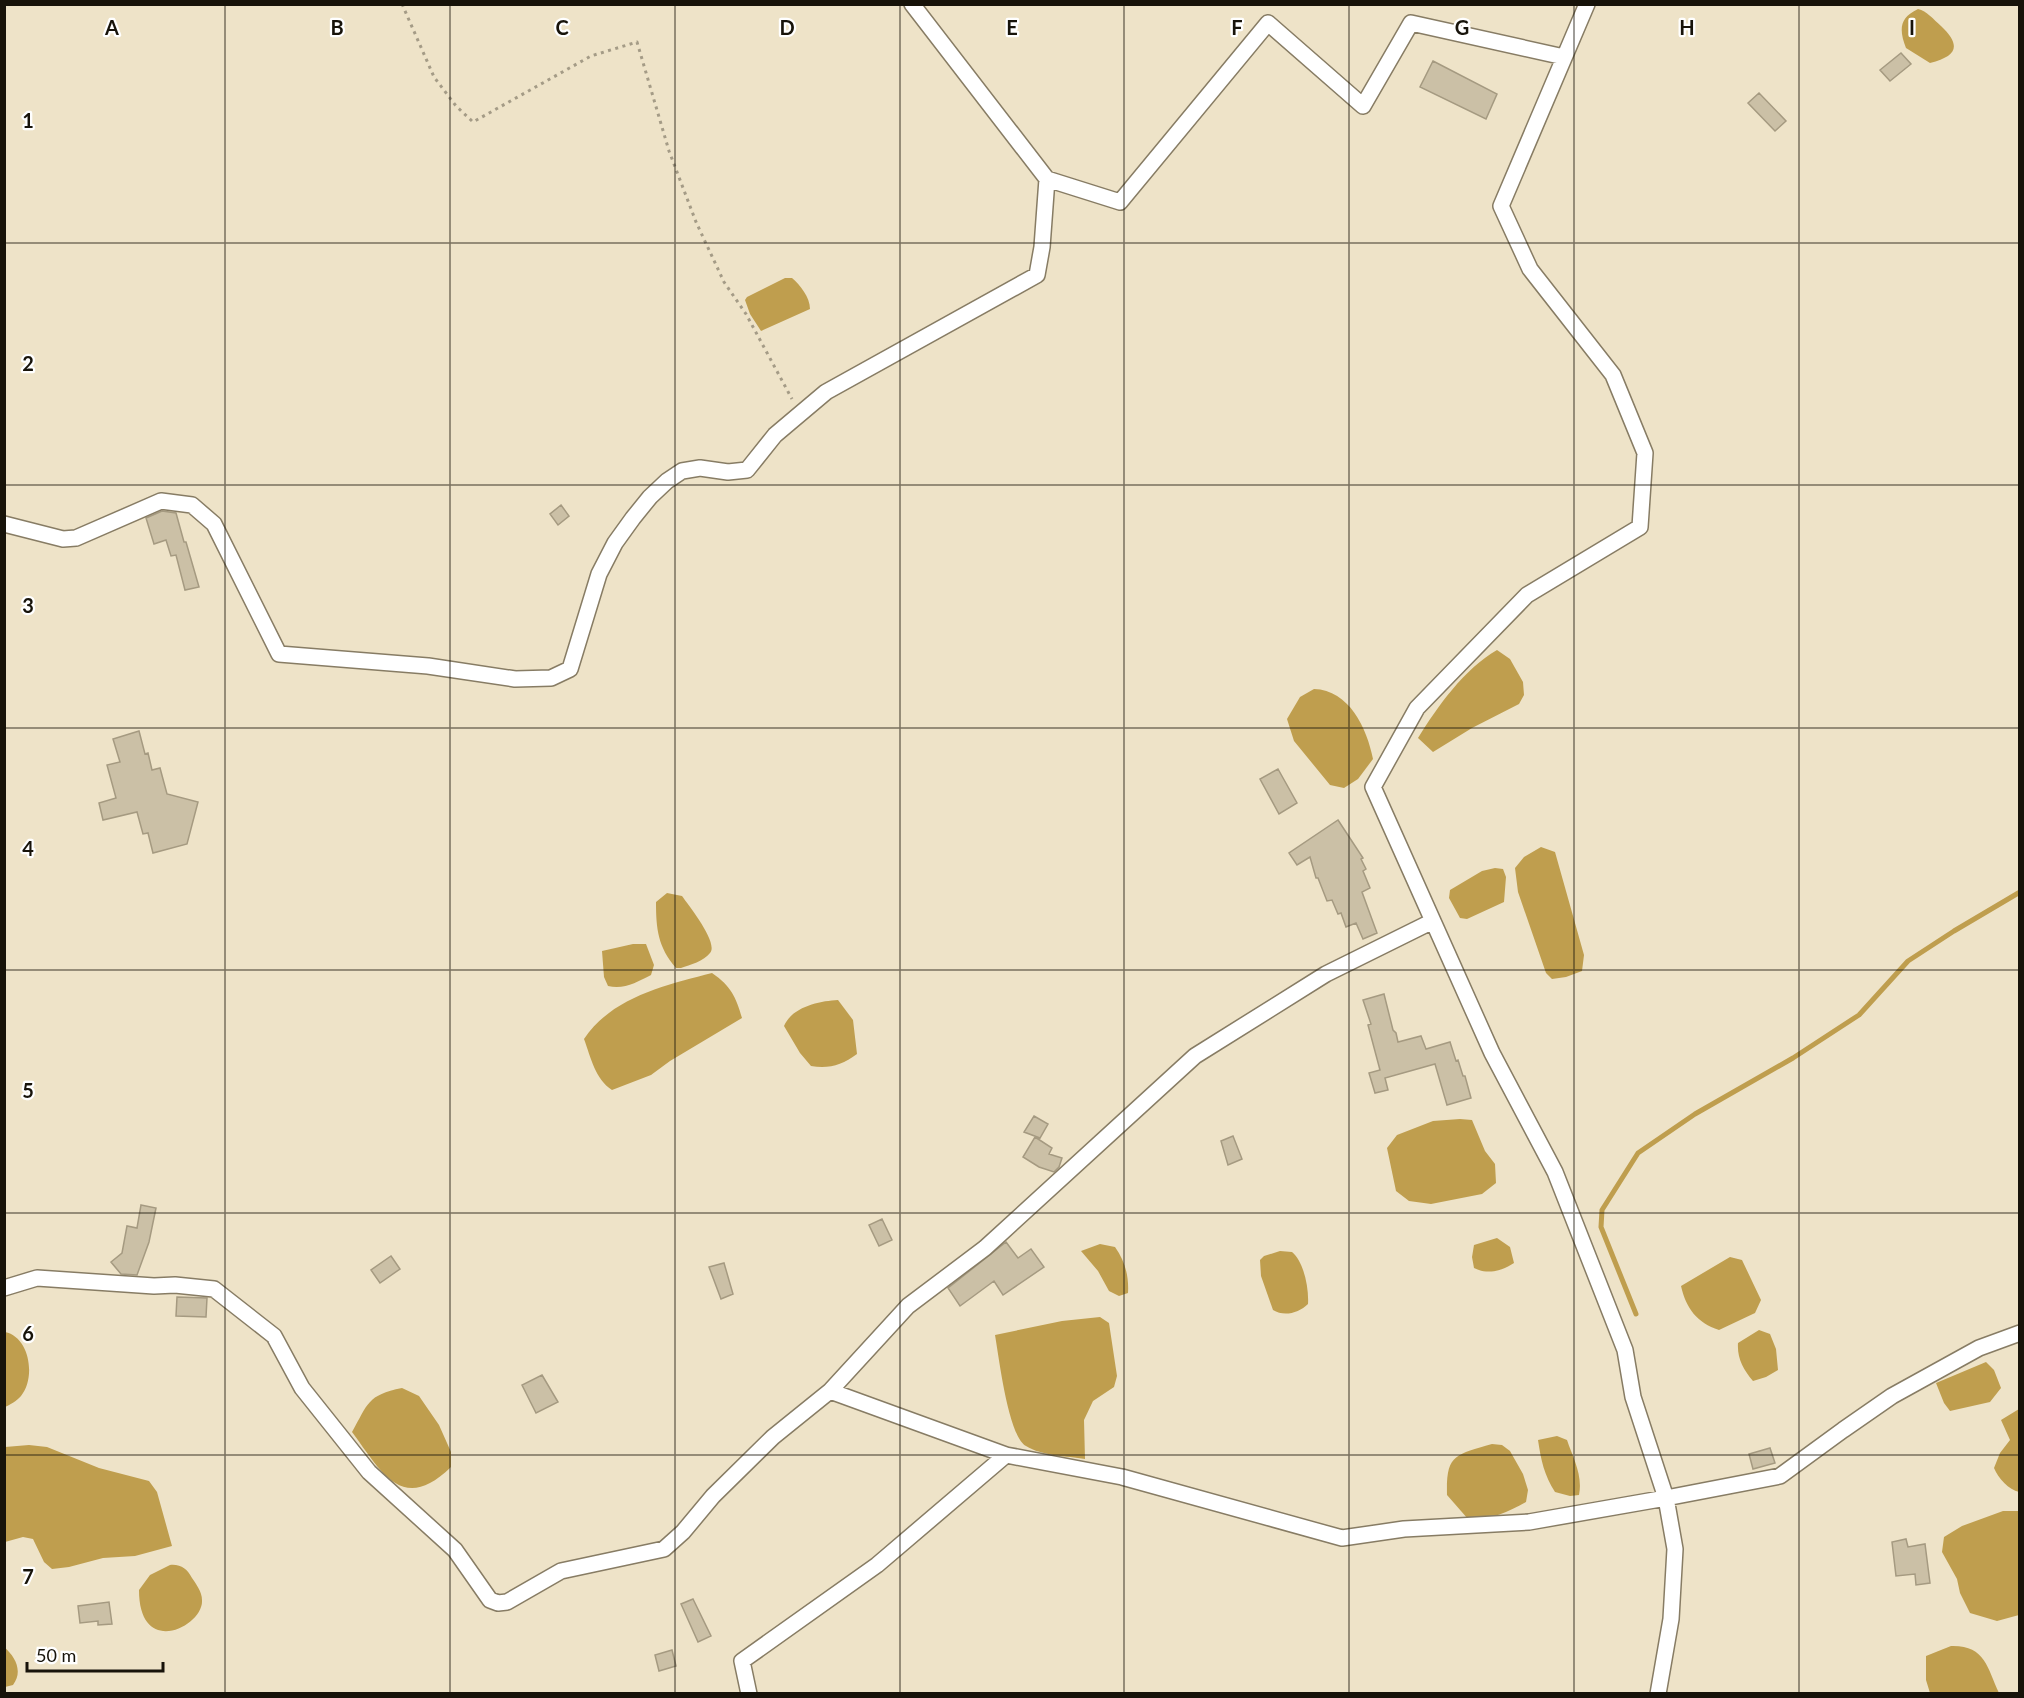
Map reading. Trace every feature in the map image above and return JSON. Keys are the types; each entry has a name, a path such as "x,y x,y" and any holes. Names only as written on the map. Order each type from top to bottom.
{"street":[{"path":"912,4 1047,179 1120,202 1268,23 1363,106 1411,22 1564,57"},
{"path":"1587,4 1501,206 1530,269 1613,375 1645,453 1640,527 1527,596 1416,708 1373,787 1492,1053 1555,1172 1624,1350 1633,1397 1666,1498 1675,1549 1671,1619 1658,1694"},
{"path":"4,524 63,539 76,538 161,501 192,505 213,524 279,654 428,666 515,679 551,678 570,669 599,574 621,535 650,497 667,481 682,471 700,468 728,472 747,470 775,435 826,392 1037,274 1042,247 1047,179"},
{"path":"4,1288 37,1278 213,1289 274,1336 303,1388 369,1472 455,1550 490,1600 498,1603 507,1602 561,1570 664,1550 773,1437 830,1391 908,1306 985,1248 1195,1056 1326,974 1433,921"},
{"path":"830,1391 1006,1455 1122,1477 1342,1538 1404,1529 1529,1522 1780,1476 1892,1396 1978,1348 2019,1333"},
{"path":"749,1694 742,1661 877,1565 1006,1455"}],"path":[{"path":"402,4 434,78 456,106 473,122 591,56 637,42 669,152 696,222 724,282 746,314 800,414"}],"shaded area":[{"path":"1918,9 1930,16 1952,39 1954,49 1946,57 1930,63 1906,48 1902,36 1902,25 1907,16"},
{"path":"785,278 792,278 801,288 810,309 761,331 750,314 745,300"},
{"path":"1497,650 1510,659 1523,682 1524,695 1519,704 1472,728 1433,752 1418,738 1443,701 1463,678"},
{"path":"1314,689 1326,691 1346,703 1361,723 1370,747 1373,759 1358,779 1344,788 1330,785 1294,741 1287,719 1300,697"},
{"path":"1541,847 1555,852 1584,955 1582,971 1552,979 1546,973 1518,892 1515,868 1524,857"},
{"path":"1503,869 1506,877 1504,902 1467,919 1460,918 1449,898 1450,890 1482,871"},
{"path":"667,893 682,896 702,924 712,948 704,958 681,968 676,968 665,953 658,929 656,902"},
{"path":"633,944 646,944 654,965 651,975 625,986 608,986 604,977 602,951"},
{"path":"712,973 732,992 742,1018 651,1075 612,1090 606,1085 594,1068 584,1039 596,1025 609,1013 641,995"},
{"path":"838,1000 853,1020 857,1054 835,1065 811,1066 800,1053 784,1026 793,1014 807,1006"},
{"path":"1472,1120 1485,1151 1495,1164 1496,1183 1482,1194 1431,1204 1409,1201 1396,1191 1387,1148 1397,1135 1433,1121"},
{"path":"1497,1238 1510,1247 1514,1263 1494,1271 1474,1268 1472,1257 1474,1245"},
{"path":"1100,1244 1115,1247 1118,1252 1126,1269 1128,1293 1119,1296 1109,1291 1098,1271 1081,1251"},
{"path":"1280,1251 1292,1252 1296,1256 1307,1283 1308,1304 1291,1313 1273,1310 1261,1276 1260,1260 1264,1256"},
{"path":"1730,1257 1742,1260 1761,1300 1755,1313 1719,1330 1704,1323 1694,1314 1689,1308 1681,1286"},
{"path":"1100,1317 1109,1323 1117,1376 1114,1387 1093,1401 1084,1420 1085,1459 1047,1454 1026,1446 1014,1428 1009,1412 995,1335 1062,1321"},
{"path":"1759,1330 1770,1334 1776,1349 1778,1370 1753,1381 1741,1363 1738,1343"},
{"path":"5,1332 13,1335 20,1342 28,1359 29,1369 26,1388 21,1396 5,1407"},
{"path":"1986,1362 1994,1370 2001,1388 1990,1402 1950,1411 1936,1383"},
{"path":"402,1388 419,1396 439,1425 451,1452 451,1467 434,1481 419,1487 406,1487 394,1482 383,1473 352,1432 370,1402 382,1394"},
{"path":"2019,1409 2019,1492 2004,1483 1994,1468 2000,1453 2010,1440 2001,1420"},
{"path":"1557,1436 1567,1440 1579,1474 1579,1495 1570,1496 1555,1492 1546,1473 1538,1440"},
{"path":"1492,1444 1502,1445 1510,1451 1523,1474 1528,1490 1526,1502 1498,1515 1468,1519 1447,1495 1448,1471 1455,1458 1461,1454"},
{"path":"29,1445 47,1447 99,1468 149,1481 157,1492 172,1546 135,1556 103,1558 52,1569 44,1562 33,1539 23,1537 5,1542 5,1447"},
{"path":"2003,1511 2019,1511 2019,1615 1997,1621 1970,1613 1960,1593 1957,1579 1942,1552 1944,1537 1962,1526"},
{"path":"170,1565 180,1566 188,1572 202,1600 200,1610 193,1619 171,1631 159,1630 149,1624 142,1611 139,1590 150,1575"},
{"path":"1951,1646 1971,1649 1978,1654 1988,1666 1999,1693 1930,1693 1926,1680 1926,1656"},
{"path":"4,1647 12,1655 18,1670 13,1685 5,1687"}],"building":[{"path":"1901,53 1911,64 1890,81 1880,70"},
{"path":"1433,61 1497,94 1486,119 1420,87"},
{"path":"1759,93 1786,121 1775,131 1748,103"},
{"path":"561,505 569,516 558,525 550,514"},
{"path":"162,511 176,513 199,587 185,590 176,555 171,556 166,540 154,544 146,518"},
{"path":"139,731 152,770 160,768 167,794 198,802 187,844 153,853 148,833 143,834 137,812 103,820 99,803 116,798 107,765 120,762 113,739"},
{"path":"1278,769 1297,803 1279,814 1260,779"},
{"path":"1338,820 1363,858 1361,859 1366,869 1363,871 1370,888 1362,892 1377,933 1363,939 1356,923 1346,927 1341,913 1338,914 1332,900 1327,901 1318,878 1316,878 1310,857 1297,865 1289,853"},
{"path":"1384,994 1398,1042 1421,1036 1426,1049 1450,1042 1456,1061 1458,1060 1463,1076 1465,1076 1471,1098 1447,1105 1435,1064 1385,1078 1388,1090 1375,1093 1369,1073 1380,1070 1368,1025 1371,1024 1363,1000"},
{"path":"1034,1116 1048,1124 1040,1138 1024,1132"},
{"path":"1233,1136 1242,1159 1228,1165 1221,1141"},
{"path":"1035,1137 1052,1148 1049,1154 1062,1158 1059,1167 1054,1172 1039,1167 1023,1157"},
{"path":"141,1205 156,1208 149,1242 137,1275 121,1274 111,1262 122,1253 127,1226 137,1228"},
{"path":"882,1219 892,1240 879,1246 869,1225"},
{"path":"1006,1242 1018,1258 1031,1249 1044,1267 1003,1295 994,1281 960,1306 948,1288"},
{"path":"391,1256 400,1269 380,1283 371,1270"},
{"path":"724,1263 733,1294 721,1299 709,1267"},
{"path":"177,1297 207,1298 206,1317 176,1316"},
{"path":"542,1375 558,1402 536,1413 522,1385"},
{"path":"1770,1448 1775,1463 1753,1469 1749,1454"},
{"path":"1906,1539 1908,1547 1925,1544 1930,1583 1916,1585 1915,1574 1896,1576 1892,1542"},
{"path":"693,1599 711,1636 698,1642 681,1604"},
{"path":"109,1602 112,1624 98,1625 98,1621 80,1623 78,1606"},
{"path":"672,1650 676,1666 659,1671 655,1655"}],"waterway":[{"path":"1636,1314 1601,1227 1602,1210 1638,1153 1695,1114 1793,1058 1859,1015 1908,961 2020,892"}]}
